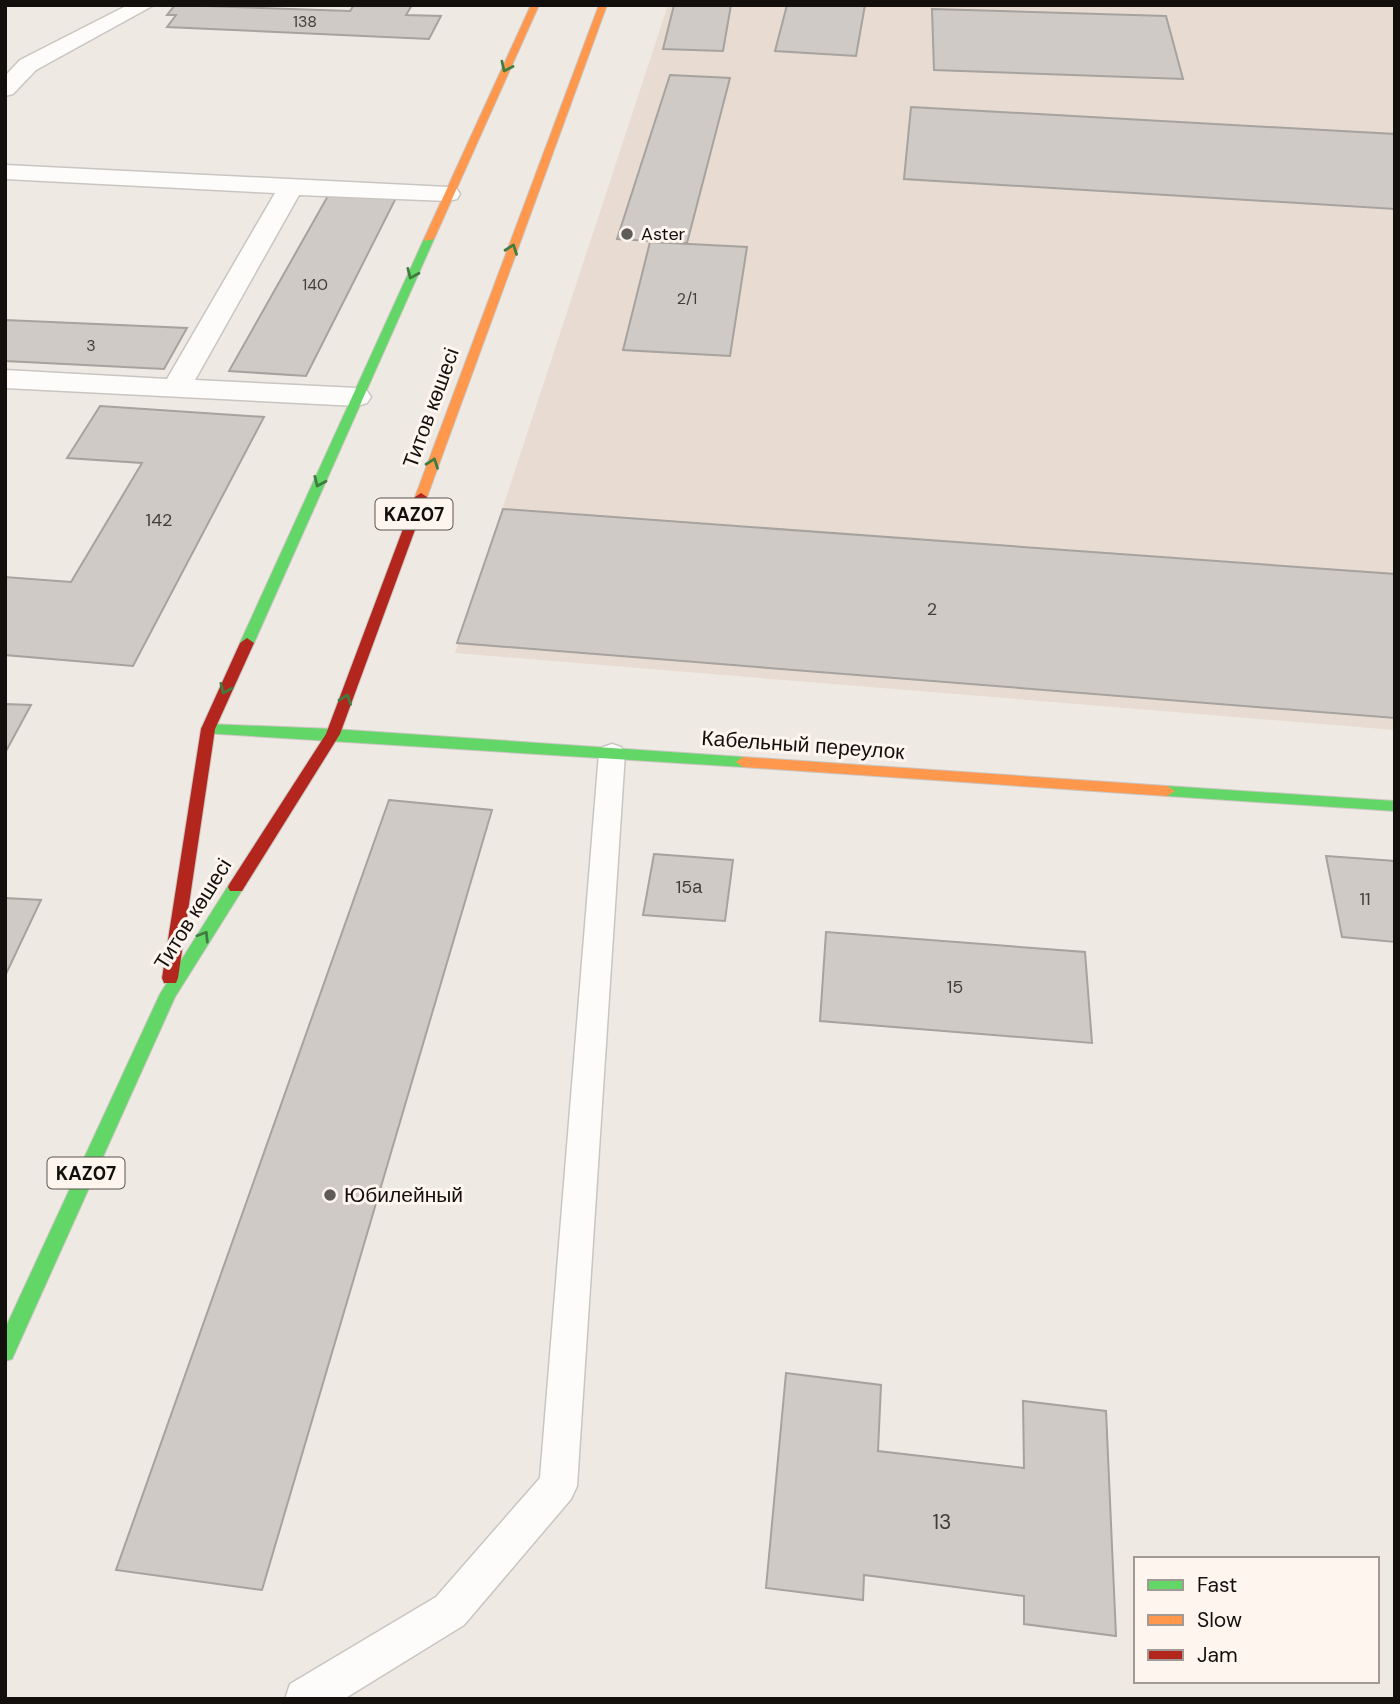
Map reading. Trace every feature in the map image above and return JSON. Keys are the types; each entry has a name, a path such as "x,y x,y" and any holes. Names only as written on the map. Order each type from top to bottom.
{"main road":[{"name":"Титов көшесі","path":"167,993 208,729 535,5"},
{"name":"Титов көшесі","path":"5,1352 167,993 333,734 603,5"},
{"name":"Кабельный переулок","path":"208,729 333,734 1395,806"}],"street":[{"path":"5,89 28,65 144,5"},
{"path":"5,172 448,194"},
{"path":"176,388 290,187"},
{"path":"5,379 357,397"}],"lane":[{"path":"305,1699 450,1611 558,1486 611,753"}],"shaded area":[{"path":"668,5 1395,5 1395,730 455,653"}],"building":[{"path":"175,5 350,11 354,5 412,5 406,15 441,16 429,39 167,27 176,15 167,15"},
{"path":"674,5 731,5 723,51 663,49"},
{"path":"787,5 865,5 856,56 775,51"},
{"path":"932,9 1166,16 1183,79 934,70"},
{"path":"670,75 730,78 687,243 617,239"},
{"path":"911,107 1395,134 1395,209 904,179"},
{"path":"329,194 396,198 306,376 229,371"},
{"path":"650,242 747,247 730,356 623,350"},
{"path":"5,320 187,328 164,369 5,361"},
{"path":"100,406 264,417 133,666 5,655 5,577 71,582 142,463 67,458"},
{"path":"503,509 1395,574 1395,718 457,643"},
{"path":"5,704 31,705 5,753"},
{"path":"389,800 492,810 262,1590 116,1570"},
{"path":"654,854 733,860 725,921 643,915"},
{"path":"1326,856 1395,861 1395,942 1342,937"},
{"path":"5,898 41,900 5,976"},
{"path":"826,932 1085,952 1092,1043 820,1021"},
{"path":"786,1373 881,1385 878,1451 1024,1468 1023,1401 1106,1411 1116,1636 1024,1624 1024,1596 864,1575 863,1600 766,1588"}],"traffic: fast":[{"path":"247,643 429,239"},
{"path":"208,729 333,734 743,762"},
{"path":"1167,791 1395,806"},
{"path":"5,1352 168,994 236,887"}],"traffic: slow":[{"path":"429,239 535,5"},
{"path":"421,497 603,5"},
{"path":"743,762 1167,791"}],"traffic: jam":[{"path":"236,887 333,734 421,497"},
{"path":"170,978 208,729 247,643"}],"place":[{"name":"Aster","path":"627,234"},
{"name":"Юбилейный","path":"330,1195"}]}
